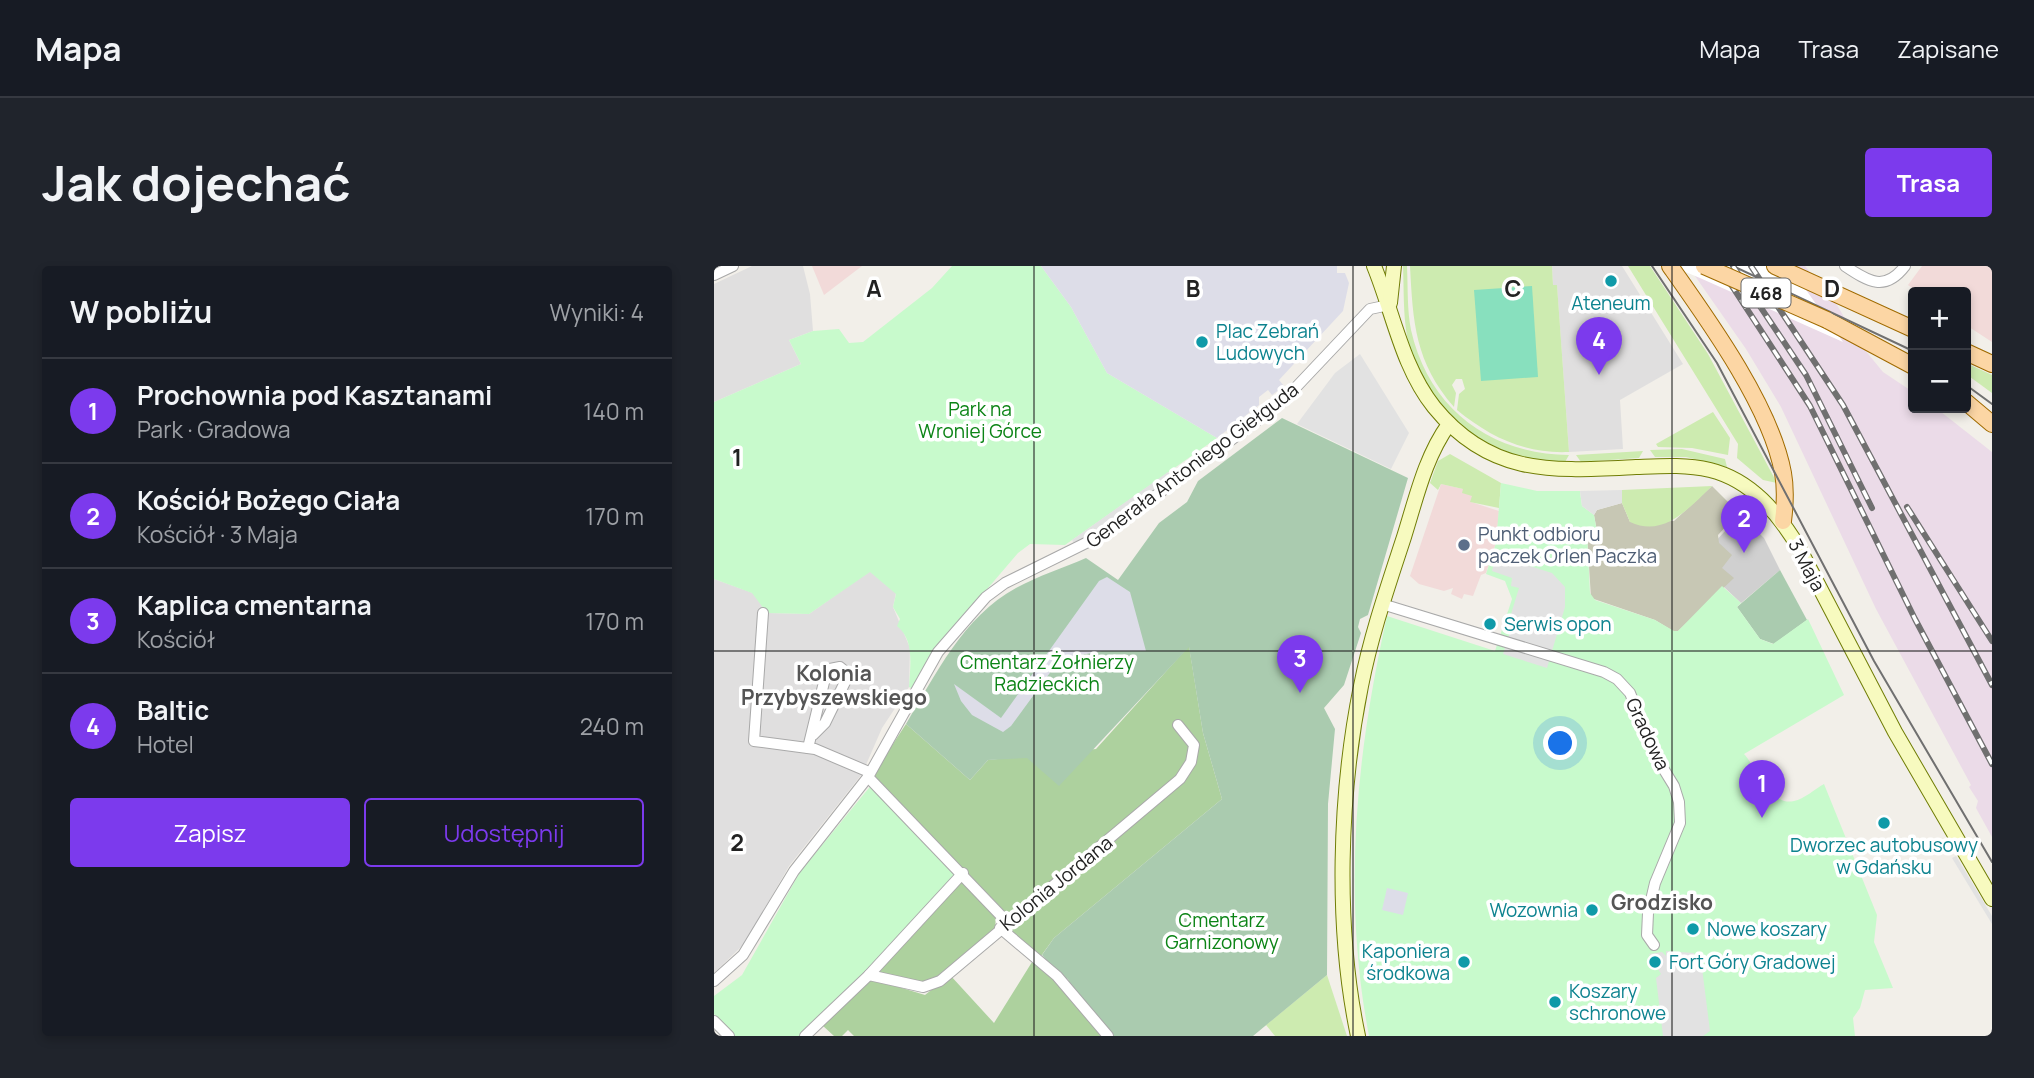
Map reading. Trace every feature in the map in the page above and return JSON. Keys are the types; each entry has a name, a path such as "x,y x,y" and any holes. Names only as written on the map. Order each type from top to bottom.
{"main road":[{"name":"3 Maja","path":"1374,266 1415,378 1449,424 1491,455 1541,470 1685,466 1711,470 1746,486 1783,521 1895,732 1992,899"},
{"name":"3 Maja","path":"1390,304 1394,266"},
{"path":"1670,266 1720,341 1772,438 1784,482 1783,521"},
{"name":"468","path":"1704,266 1827,320 1908,363"},
{"name":"468","path":"1775,266 1908,327"},
{"path":"1971,354 1992,364"},
{"path":"1971,406 1992,424"},
{"path":"1358,1036 1346,953 1344,831 1351,748 1361,686 1382,604 1433,449 1449,424"}],"street":[{"path":"714,275 733,266"},
{"path":"1845,266 1873,281 1885,282 1896,278 1905,266"},
{"name":"Generała Antoniego Giełguda","path":"714,981 743,955 794,871 868,774 938,652 991,592 1100,536 1283,401 1370,309 1390,304"},
{"name":"Gradowa","path":"1382,604 1604,673 1626,687 1679,802 1680,823 1655,883 1647,912 1647,935 1654,945"},
{"path":"763,612 754,741 807,748 868,774 963,873 1003,925 1057,976 1108,1036"},
{"path":"807,748 813,735 825,723 846,680 846,672 840,667 830,669 825,678 814,716 813,735"},
{"name":"Kolonia Jordana","path":"869,975 923,987 932,985 1180,779 1191,762 1194,744 1178,726"},
{"path":"805,1036 869,975 963,873"},
{"path":"714,1021 729,1036"}],"shaded area":[{"path":"752,266 803,266 810,294 813,331 789,340 801,364 714,402 714,284"},
{"path":"812,266 862,266 824,295"},
{"name":"Plac Zebrań Ludowych","path":"1041,266 1337,266 1337,273 1345,273 1349,283 1343,311 1279,380 1284,386 1272,395 1268,390 1259,397 1259,405 1217,438 1107,373 1071,307"},
{"path":"1552,266 1622,266 1683,364 1620,400 1623,449 1569,452 1557,286 1553,286"},
{"path":"1688,266 1805,266 1837,305 1860,344 1883,372 1908,389 1908,413 1942,413 1992,452 1992,837 1976,808 1978,801 1969,787 1971,785 1876,609 1781,407 1746,349"},
{"path":"1922,266 1992,266 1992,342 1971,328 1971,287 1908,285"},
{"path":"1360,354 1409,433 1391,469 1297,424 1335,373"},
{"path":"1168,472 1172,478 1076,546 1072,540"},
{"path":"1441,484 1463,489 1473,496 1471,502 1499,511 1496,543 1486,573 1481,575 1473,596 1464,594 1462,599 1451,594 1453,588 1444,591 1419,584 1410,576"},
{"path":"1712,486 1730,504 1741,510 1718,535 1719,543 1732,555 1722,568 1734,578 1678,631 1673,631 1655,620 1591,598 1587,534 1597,531 1594,515 1597,510 1622,503 1630,522 1674,521"},
{"path":"1622,490 1622,503 1597,510 1594,515 1582,506 1580,491"},
{"path":"1740,515 1764,538 1780,570 1741,603 1708,572 1713,544"},
{"path":"1504,558 1552,573 1565,587 1565,607 1547,668 1503,654 1511,629 1507,627 1519,588 1511,586 1512,578 1492,571 1494,563 1501,564"},
{"path":"870,571 896,593 893,607 910,648 909,687 882,728 862,774 789,866 745,943 714,973 714,579 753,593 768,613 809,614"},
{"path":"1107,577 1130,592 1146,651 1102,651 1060,659 1011,726 1003,732 972,715 961,701 954,684 1001,718 1099,581"},
{"path":"1956,856 1992,916 1992,924 1952,858"},
{"path":"1387,888 1408,893 1403,915 1382,910"},
{"path":"1666,951 1694,953 1694,960 1701,960 1710,1031 1703,1036 1663,1036 1656,978 1661,974 1649,954 1662,952 1666,956"}],"green space":[{"name":"Park na Wroniej Górce","path":"952,266 1041,266 1071,307 1107,373 1217,438 1065,545 1030,544 1018,553 941,643 915,690 909,687 909,646 897,626 900,619 893,607 896,594 870,572 809,614 767,613 752,593 714,579 714,402 801,364 789,340 813,331 839,329 849,343 863,342 932,288"},
{"path":"1403,266 1407,266 1411,330 1420,358 1432,383 1448,404 1467,422 1489,436 1540,453 1569,455 1565,462 1538,460 1511,453 1486,442 1443,409 1427,387 1415,363 1407,336"},
{"path":"1410,266 1552,266 1553,285 1557,285 1569,452 1523,447 1495,436 1469,420 1457,410 1459,394 1465,389 1462,379 1456,379 1452,385 1456,393 1454,407 1431,374 1424,358 1415,324"},
{"path":"1628,266 1650,266 1708,354 1777,483 1763,480 1737,458 1738,444"},
{"path":"1532,286 1538,377 1481,381 1474,290"},
{"path":"1971,365 1992,375 1992,393 1971,378"},
{"path":"1713,412 1730,438 1728,455 1692,448 1658,447 1656,444"},
{"name":"Cmentarz Garnizonowy","path":"1282,418 1408,478 1368,615 1360,619 1358,627 1361,633 1344,685 1324,708 1335,729 1328,804 1327,975 1253,1036 1110,1036 1071,990 1068,979 1061,977 1042,955 1054,938 1222,799 1203,733 1189,647 1059,786 1027,758 988,760 970,780 906,724 952,648 997,600 1024,584 1086,558 1118,580 1159,523 1187,502 1198,481"},
{"path":"1682,449 1725,459 1727,467 1686,457 1655,457 1650,450"},
{"path":"1643,451 1639,458 1581,462 1576,455"},
{"path":"1450,454 1501,483 1499,508 1470,502 1472,496 1462,493 1463,489 1441,484 1438,490 1430,483 1438,461"},
{"path":"1501,483 1537,491 1580,491 1582,506 1594,515 1597,532 1587,534 1590,593 1595,600 1655,620 1678,631 1722,586 1741,603 1737,607 1760,639 1773,644 1808,619 1844,695 1744,754 1765,785 1778,798 1786,801 1802,798 1824,784 1877,915 1874,942 1893,988 1865,990 1860,1008 1853,1018 1855,1036 1369,1036 1356,930 1356,825 1367,720 1387,616 1495,651 1512,599 1505,581 1486,574 1496,543"},
{"path":"1712,486 1675,518 1654,526 1630,522 1622,503 1622,490"},
{"path":"1780,570 1807,620 1774,644 1760,639 1737,607"},
{"path":"1189,646 1203,733 1222,799 1054,938 1041,956 1006,933 1011,918 875,777 876,770 906,724 970,780 988,760 1096,749"},
{"path":"873,783 960,874 803,1036 735,1036 714,1014 714,996 742,975 800,872"},
{"path":"964,879 996,915 995,929 929,983 874,973"},
{"path":"1032,962 1048,972 1104,1036 854,1036 848,1030 842,1036 834,1036 822,1025 869,978 925,995 950,975 994,1023"},
{"path":"1327,975 1347,1036 1275,1036 1266,1025"}],"pier":[{"path":"1671,266 1789,266 1843,342 1700,278"}],"tram line":[{"path":"1652,266 1717,363 1874,661 1992,862"},
{"path":"1733,266 1911,350"},
{"path":"1971,389 1992,404"}],"railway":[{"path":"1719,266 1810,406 1915,619 1992,764"},
{"path":"1733,266 1806,375 1872,508"},
{"path":"1751,266 1843,405 1992,685"},
{"path":"1907,507 1992,641"}],"place":[{"name":"Ateneum","path":"1611,281"},
{"name":"Plac Zebrań Ludowych","path":"1202,342"},
{"name":"Baltic","path":"1599,375"},
{"name":"Punkt odbioru paczek Orlen Paczka","path":"1464,545"},
{"name":"Kościół Bożego Ciała","path":"1744,553"},
{"name":"Serwis opon","path":"1490,624"},
{"name":"Kaplica cmentarna","path":"1300,693"},
{"name":"Prochownia pod Kasztanami","path":"1762,818"},
{"name":"Dworzec autobusowy w Gdańsku","path":"1884,823"},
{"name":"Wozownia","path":"1592,910"},
{"name":"Nowe koszary","path":"1693,929"},
{"name":"Kaponiera środkowa","path":"1464,962"},
{"name":"Fort Góry Gradowej","path":"1655,962"},
{"name":"Koszary schronowe","path":"1555,1002"}],"district":[{"name":"Kolonia Przybyszewskiego","path":"834,685"},
{"name":"Grodzisko","path":"1662,902"}],"park label":[{"name":"Cmentarz Żołnierzy Radzieckich","path":"1047,673"}]}
